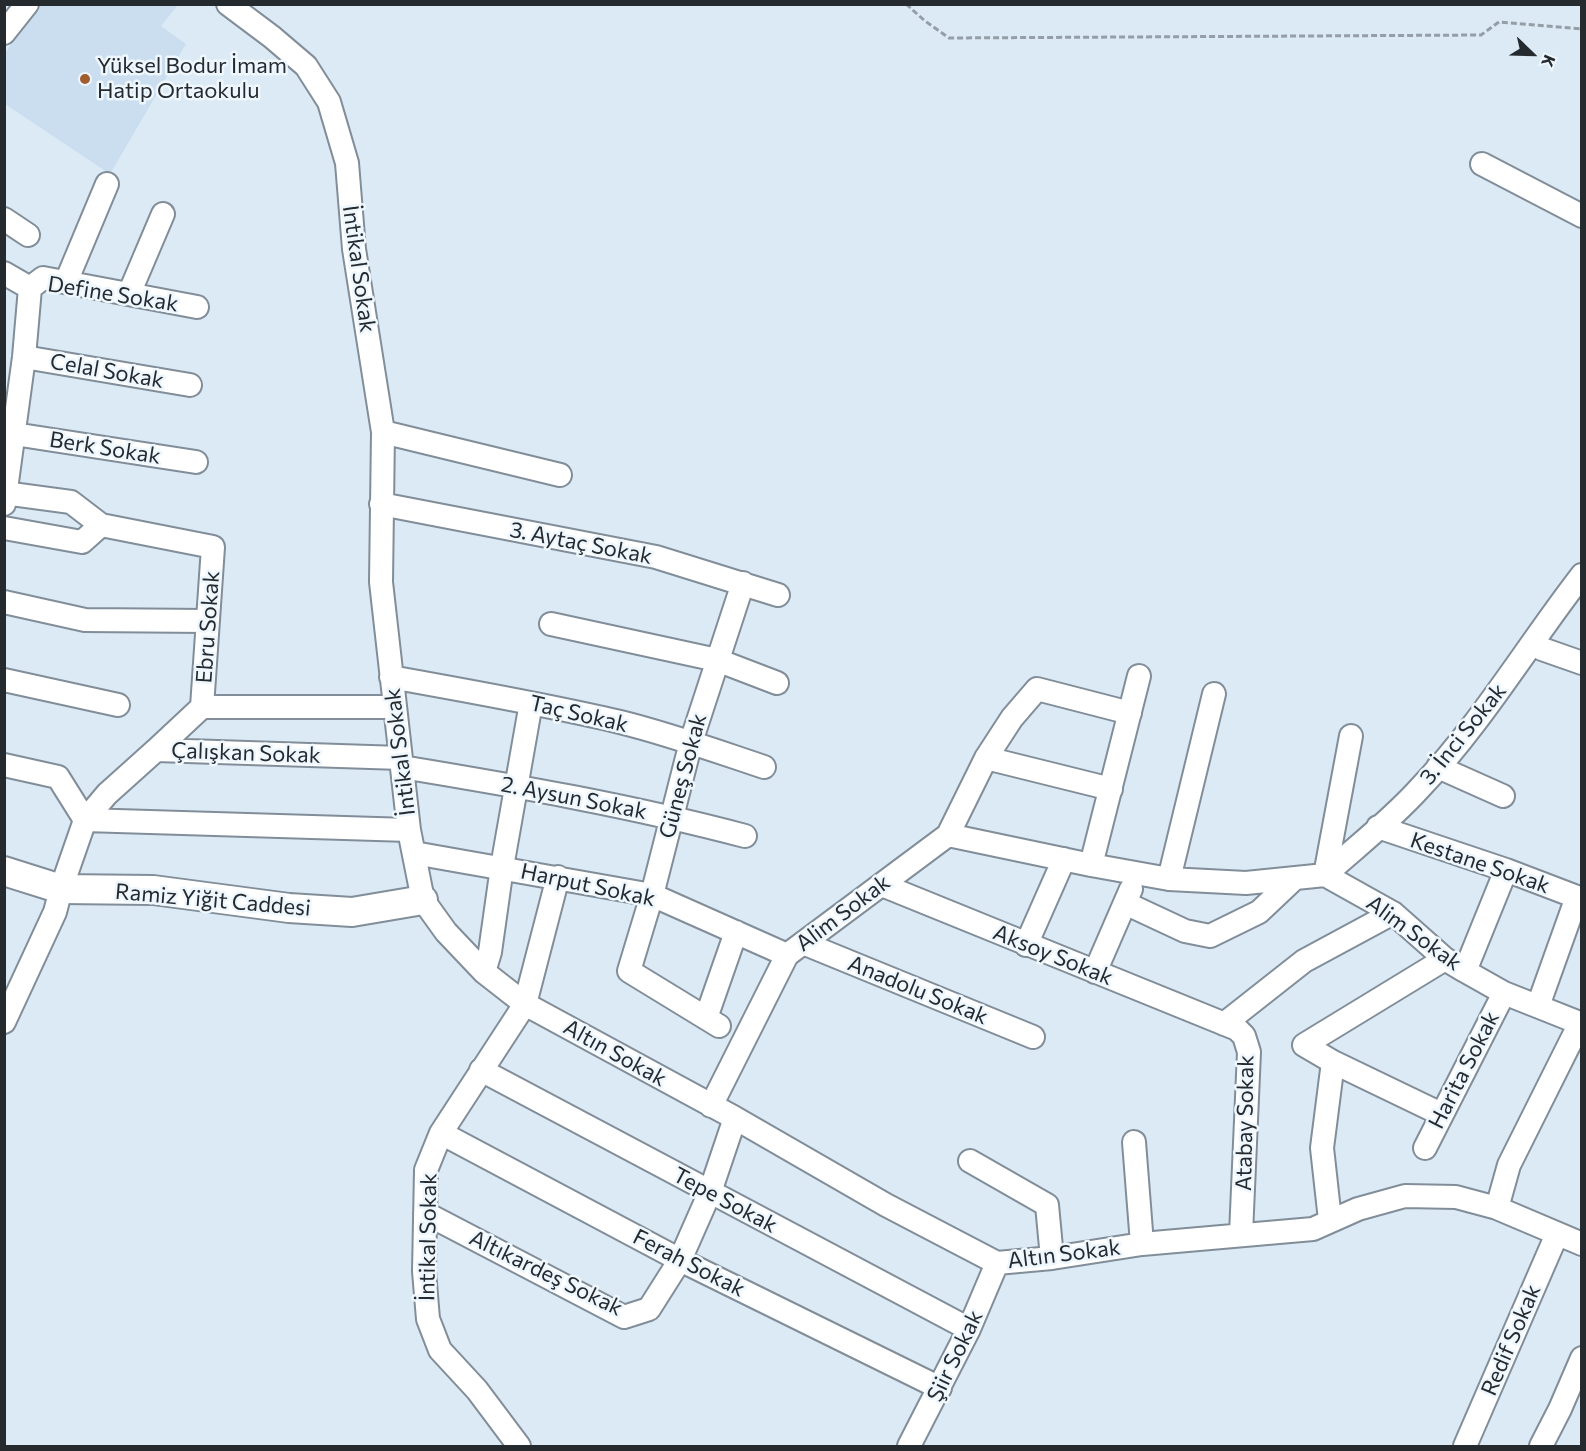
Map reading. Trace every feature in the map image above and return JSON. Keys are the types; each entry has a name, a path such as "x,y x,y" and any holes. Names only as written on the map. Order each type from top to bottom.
{"main road":[{"name":"Ramiz Yiğit Caddesi","path":"4,871 61,889 153,890 289,908 352,912 423,900"}],"street":[{"path":"4,33 27,4"},
{"name":"İntikal Sokak","path":"228,4 306,66 329,102 346,163 354,249 383,432 381,582 409,830 423,900 446,932 484,972 525,1004 441,1133 426,1170 424,1271 428,1319 440,1350 477,1390 519,1446"},
{"path":"1482,164 1581,216"},
{"path":"66,282 107,184"},
{"path":"129,294 164,214"},
{"path":"4,219 28,235"},
{"path":"4,273 30,288 18,350 14,434 5,497 71,502 101,525 82,542 4,528"},
{"name":"Define Sokak","path":"30,288 43,278 197,307"},
{"name":"Celal Sokak","path":"18,350 190,386"},
{"path":"383,432 560,475"},
{"name":"Berk Sokak","path":"14,434 196,462"},
{"name":"3. Aytaç Sokak","path":"381,504 656,557 778,595"},
{"name":"Ebru Sokak","path":"101,525 213,547 202,707"},
{"name":"3. İnci Sokak","path":"1325,875 1418,790 1438,767 1486,708 1580,581"},
{"name":"Güneş Sokak","path":"736,932 712,1022 629,971 652,895 691,742 743,583"},
{"path":"4,603 85,620 208,621"},
{"path":"551,624 717,660 777,683"},
{"path":"1533,643 1542,649 1581,663"},
{"path":"1091,865 1139,676"},
{"name":"Taç Sokak","path":"391,677 620,722 691,742 764,767"},
{"path":"4,680 118,705"},
{"name":"Alim Sokak","path":"711,1106 795,949 948,835 986,758 1012,718 1037,689 1130,713"},
{"path":"1169,879 1214,694"},
{"path":"484,972 490,952 502,867 531,703"},
{"path":"156,750 202,707 394,707"},
{"path":"948,835 1064,860 1169,879 1246,883 1325,875 1351,735"},
{"name":"Çalışkan Sokak","path":"4,1022 56,912 61,889 85,820 107,794 156,750 401,762"},
{"path":"986,758 1111,789"},
{"name":"2. Aysun Sokak","path":"401,762 672,817 745,836"},
{"path":"4,765 58,777 85,820 409,830"},
{"path":"1438,767 1503,796"},
{"name":"Kestane Sokak","path":"1378,827 1506,870 1579,898"},
{"name":"Harput Sokak","path":"414,853 652,895 736,932 795,949"},
{"path":"1026,945 1064,860"},
{"path":"1465,971 1506,870"},
{"path":"1095,972 1138,874"},
{"name":"Alim Sokak","path":"1325,875 1393,913 1444,959 1504,993 1581,1023"},
{"path":"525,1004 558,877"},
{"path":"1125,903 1185,931 1210,936 1259,912 1295,878"},
{"name":"Aksoy Sokak","path":"882,885 1224,1024"},
{"path":"1538,1006 1579,898"},
{"path":"1224,1024 1304,961 1393,913"},
{"name":"Anadolu Sokak","path":"795,949 1033,1037"},
{"path":"1441,1114 1333,1062 1304,1045 1444,959"},
{"name":"Harita Sokak","path":"1425,1148 1504,993"},
{"name":"Altın Sokak","path":"525,1004 735,1118 886,1205 998,1263 1052,1258 1142,1244 1313,1229 1358,1209 1405,1196 1456,1197 1497,1208 1581,1244"},
{"path":"1497,1208 1509,1165 1581,1023"},
{"name":"Atabay Sokak","path":"1224,1024 1237,1029 1244,1036 1249,1052 1241,1234"},
{"path":"1330,1220 1322,1148 1333,1062"},
{"name":"Tepe Sokak","path":"481,1070 969,1329"},
{"name":"Altıkardeş Sokak","path":"425,1213 624,1317 649,1309 680,1260 710,1192 735,1118"},
{"name":"Ferah Sokak","path":"441,1133 680,1260 940,1389"},
{"path":"1134,1142 1142,1244"},
{"path":"970,1161 1047,1205 1052,1258"},
{"name":"Redif Sokak","path":"1465,1446 1557,1234"},
{"name":"Şiir Sokak","path":"909,1446 940,1389 998,1263"},
{"path":"1541,1446 1560,1409 1581,1358"}],"path":[{"path":"906,4 949,38 1481,35 1499,22 1581,29"}],"shaded area":[{"name":"Yüksel Bodur İmam Hatip Ortaokulu","path":"34,5 178,5 161,26 186,44 110,174 5,104 5,54"}],"place":[{"name":"Yüksel Bodur İmam Hatip Ortaokulu","path":"85,79"}]}
